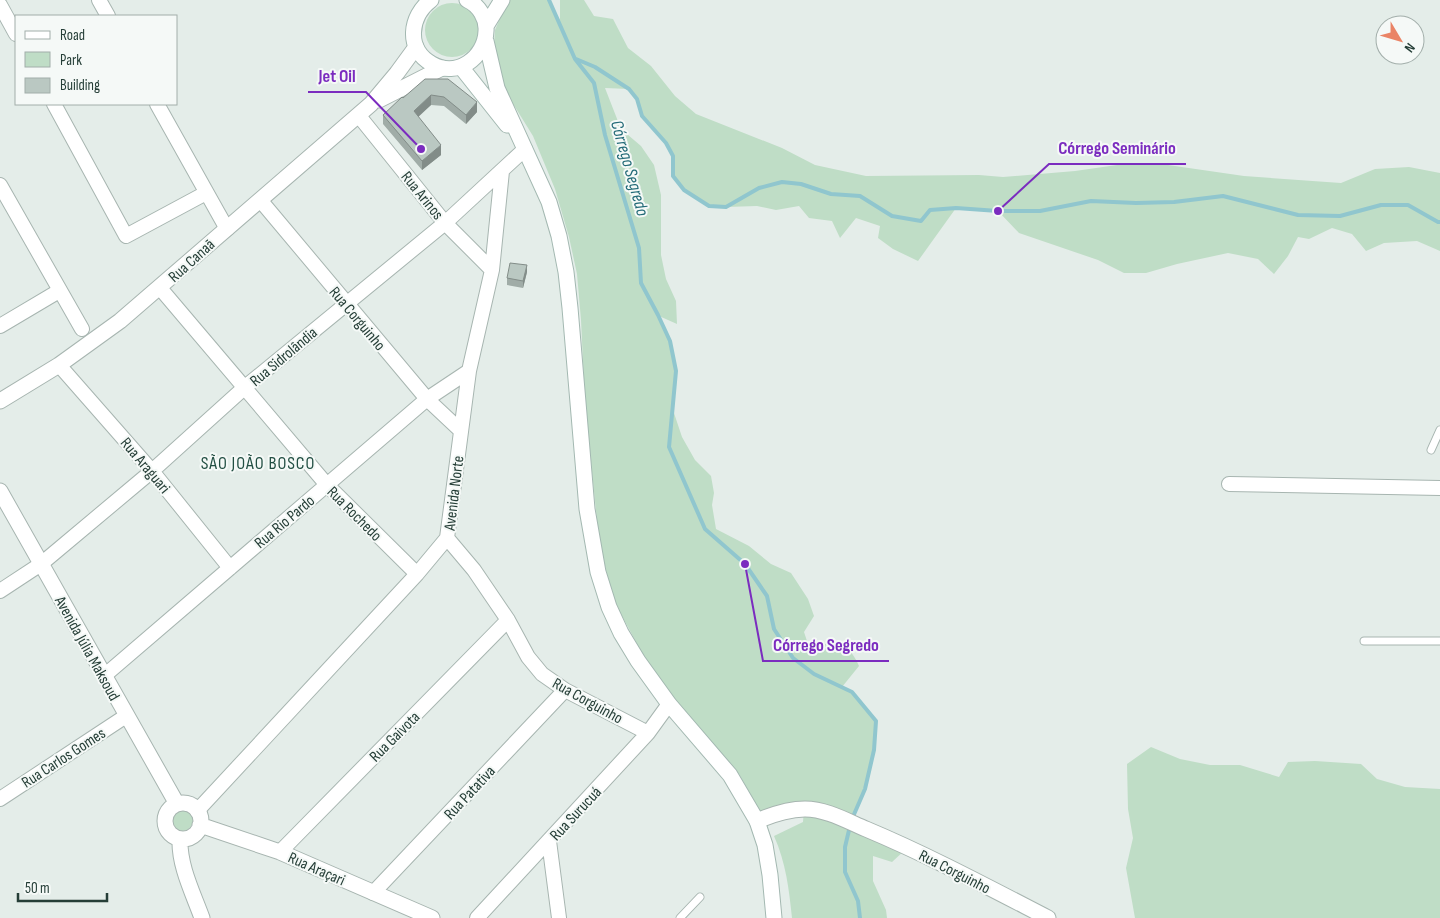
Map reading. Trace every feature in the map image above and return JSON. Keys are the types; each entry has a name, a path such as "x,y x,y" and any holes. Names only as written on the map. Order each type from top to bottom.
{"street":[{"path":"99,0 107,15"},
{"path":"468,0 481,12 497,88 549,202 559,236 566,272 587,509 598,572 609,607 621,633 638,661 669,704 730,775 757,821 770,874 774,918"},
{"path":"426,2 417,14 413,36 416,47 422,56 431,64 442,68 461,67 472,61 480,52 502,0"},
{"path":"0,5 15,32"},
{"name":"Rua Canaã","path":"0,401 59,364 120,321 160,288 359,116 397,73 416,47"},
{"path":"461,67 523,146"},
{"name":"Rua Canaã","path":"371,104 442,68"},
{"path":"55,105 126,236 206,193"},
{"path":"158,105 227,229"},
{"name":"Rua Arinos","path":"359,116 445,223 492,270"},
{"name":"Rua Sidrolândia","path":"0,591 41,564 152,471 244,388 445,223 502,171 523,146"},
{"name":"Avenida Norte","path":"199,818 447,538 469,371 492,270 502,171"},
{"path":"0,185 59,291 82,328"},
{"name":"Rua Corguinho","path":"261,200 427,399 460,430"},
{"name":"Rua Rochedo","path":"160,288 327,485 417,574"},
{"path":"0,326 59,291"},
{"name":"Rua Araguari","path":"59,364 152,471 230,568"},
{"name":"Rua Rio Pardo","path":"104,676 427,399 469,371"},
{"path":"1229,484 1440,488"},
{"name":"Avenida Júlia Maksoud","path":"0,492 177,804"},
{"name":"Rua Corguinho","path":"447,538 474,570 508,620 528,657 542,674 565,690 648,733"},
{"name":"Rua Gaivota","path":"280,852 508,620"},
{"name":"Rua Patativa","path":"373,894 565,690"},
{"name":"Rua Surucuá","path":"477,918 648,733 669,704"},
{"name":"Rua Carlos Gomes","path":"0,799 126,716"},
{"path":"185,803 192,806 199,818 196,833 189,838 180,839 171,835 166,828 165,818 169,809 177,804 185,803"},
{"name":"Rua Corguinho","path":"757,821 772,815 805,809 821,811 906,845 1048,918"},
{"name":"Rua Araçari","path":"199,818 432,918"},
{"path":"180,839 180,850 185,872 202,918"},
{"path":"549,841 559,918"}],"lane":[{"path":"1431,450 1440,430"},
{"path":"1364,641 1440,641"},
{"path":"680,918 700,897"}],"green space":[{"path":"508,0 549,0 560,20 560,0 584,0 594,16 613,19 628,48 651,66 675,96 696,114 782,148 815,165 866,176 979,175 1003,177 1075,171 1131,163 1168,165 1244,176 1341,183 1375,169 1409,167 1440,173 1440,251 1417,241 1384,243 1366,251 1352,234 1332,228 1309,239 1298,237 1288,256 1274,274 1258,259 1228,253 1146,273 1124,273 1098,260 1019,233 998,211 956,208 918,261 893,249 878,238 880,226 856,218 840,238 832,221 809,218 799,206 776,210 757,206 709,206 684,190 673,176 673,156 666,143 642,116 637,99 629,89 605,88 621,129 641,146 654,165 661,195 661,255 666,279 676,301 677,324 659,316 670,341 676,371 672,407 682,437 695,460 711,476 714,493 712,505 716,529 749,546 771,564 791,573 808,599 814,616 804,632 808,644 832,644 845,647 855,657 859,666 842,687 852,692 876,721 868,771 853,820 905,850 892,862 873,856 873,881 886,910 887,918 792,918 784,866 774,836 803,822 804,808 763,816 739,774 677,703 648,664 616,605 599,540 585,403 577,274 569,237 555,189 533,136 502,89 494,46 495,30"},
{"path":"447,3 457,3 471,11 477,20 479,30 477,40 471,49 457,57 447,57 437,52 430,45 425,35 425,25 430,15 437,8"},
{"path":"1151,747 1180,759 1210,765 1240,765 1279,777 1288,762 1315,761 1361,764 1377,779 1405,787 1440,789 1440,918 1135,918 1126,868 1133,838 1128,809 1127,764"},
{"path":"182,809 192,816 193,820 186,830 182,831 172,824 171,820 178,810"}],"building":[{"path":"425,79 448,79 477,102 466,115 444,97 431,95 414,111 441,145 422,161 383,115"},
{"path":"510,263 527,265 523,281 507,278"}],"waterway":[{"name":"Córrego Segredo","path":"549,0 575,59 594,83 605,135 639,248 641,283 670,341 676,371 669,447 705,529 745,564 767,596 774,629 793,658 814,674 852,692 876,721 874,750 865,789 852,819"},
{"path":"576,59 595,67 629,89 637,99 642,116 666,143 673,156 673,176 684,190 709,206 726,207 759,188 782,182 801,184 831,194 860,196 892,216 921,221 930,210 956,208 1040,211 1091,201 1174,202 1223,196 1298,215 1340,216 1381,205 1408,205 1440,222"},
{"name":"Córrego Segredo","path":"850,826 845,847 845,872 858,901 860,918"}],"place":[{"name":"Jet Oil","path":"421,149"},
{"name":"Córrego Seminário","path":"998,211"},
{"name":"Córrego Segredo","path":"745,564"}],"district":[{"name":"SÃO JOÃO BOSCO","path":"258,463"}]}
